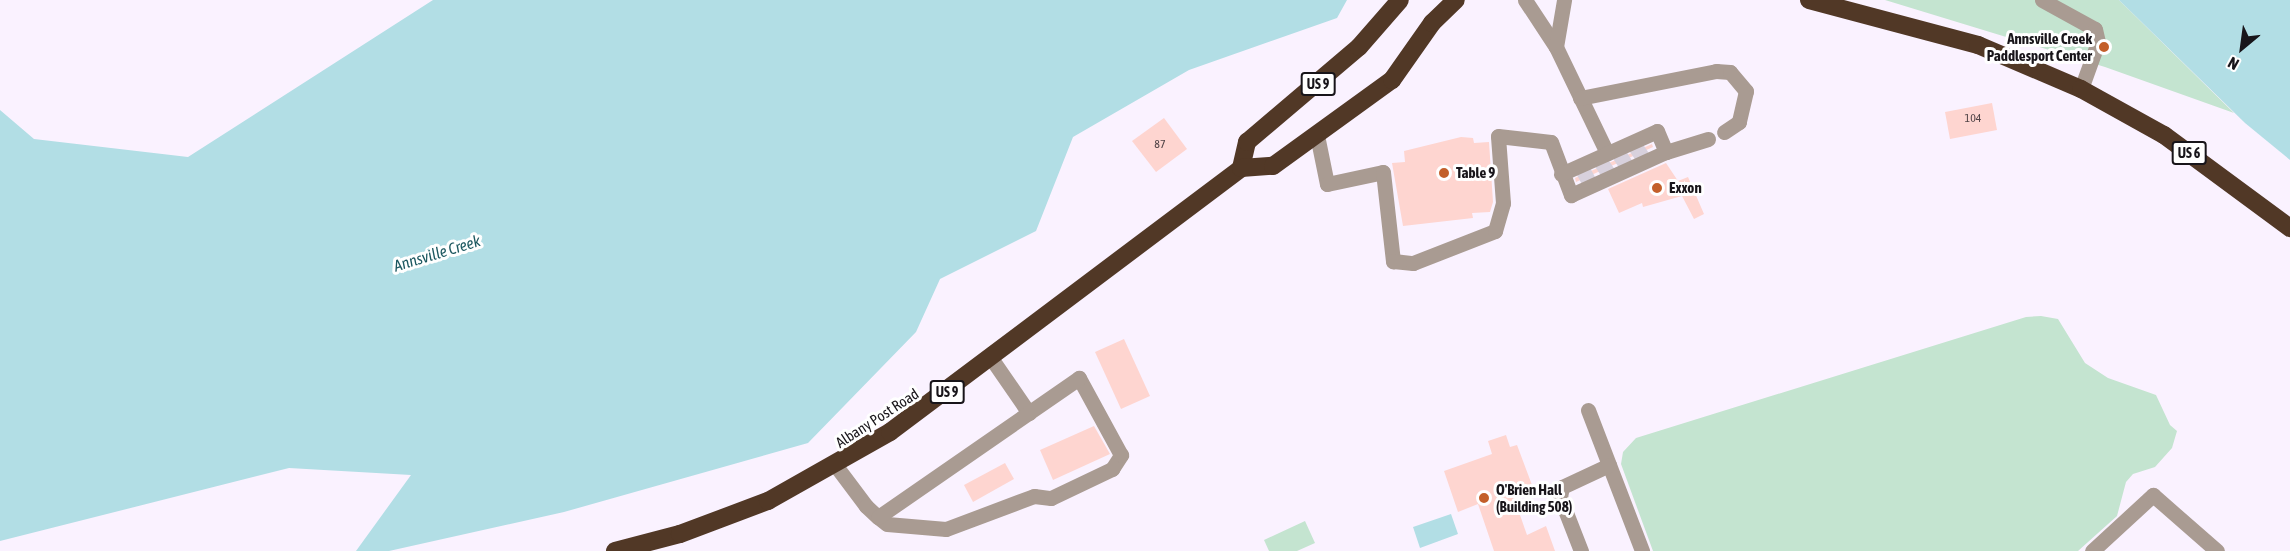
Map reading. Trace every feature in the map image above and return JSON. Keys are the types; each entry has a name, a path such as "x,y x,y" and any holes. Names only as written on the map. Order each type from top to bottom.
{"highway":[{"name":"US 9","path":"1400,0 1359,47 1247,142 1241,168 1273,166 1392,80 1432,23 1456,0"},
{"name":"US 6","path":"1809,0 1978,45 2081,89 2164,135 2290,228"},
{"name":"Albany Post Road","path":"615,551 725,518 836,466 900,426 1241,168"}],"street":[{"path":"1525,0 1556,47 1608,154"},
{"path":"1556,47 1564,0"},
{"path":"2042,0 2095,30 2098,42 2081,89"},
{"path":"1580,98 1716,71 1730,72 1746,91 1739,122 1724,132"},
{"path":"1559,169 1581,167 1657,131 1666,152"},
{"path":"1317,135 1327,183 1383,172 1393,261 1413,263 1495,231 1503,203 1498,136 1551,142 1559,169 1571,195 1645,160 1708,139"},
{"path":"992,358 1029,413"},
{"path":"836,466 878,517 887,524 909,528 946,529 1035,496 1051,498 1112,469 1121,455 1079,378 878,517"},
{"path":"1588,410 1642,551"},
{"path":"1581,551 1560,497 1562,487 1609,465"},
{"path":"2092,551 2152,495 2217,551"}],"green space":[{"name":"Annsville Creek Paddlesport Center","path":"1885,0 2119,0 2234,113 2105,67"},
{"path":"2041,316 2058,319 2085,363 2108,378 2156,395 2170,425 2177,431 2172,448 2155,467 2133,474 2126,482 2117,516 2078,551 1653,551 1621,464 1623,452 1636,438 2026,317"},
{"path":"1305,521 1315,543 1297,551 1269,551 1264,540"}],"water":[{"name":"Annsville Creek","path":"433,0 1347,0 1337,18 1189,70 1073,137 1036,231 940,279 916,332 808,443 564,512 389,551 356,551 411,475 289,468 0,541 0,110 34,139 188,157"},
{"path":"2119,0 2290,0 2290,160 2245,123"},
{"path":"1451,514 1458,534 1420,548 1413,527"}],"building":[{"path":"1992,103 1997,130 1950,139 1945,112"},
{"path":"1164,118 1187,149 1156,172 1132,141"},
{"name":"Table 9","path":"1461,137 1473,138 1474,143 1489,142 1493,202 1490,212 1472,213 1473,218 1403,226 1392,163 1405,162 1404,151"},
{"path":"1652,144 1653,147 1576,182 1575,178"},
{"name":"Exxon","path":"1666,163 1678,181 1688,177 1704,214 1694,219 1682,196 1643,207 1642,203 1619,213 1608,189"},
{"path":"1124,339 1150,396 1121,409 1095,352"},
{"path":"1094,426 1110,454 1053,480 1040,450"},
{"name":"O'Brien Hall (Building 508)","path":"1506,435 1510,447 1517,445 1532,485 1512,492 1527,535 1546,526 1555,551 1494,551 1478,504 1458,512 1444,471 1492,454 1488,441"},
{"path":"1005,463 1014,479 973,502 964,485"}],"tunnel":[{"path":"1634,144 1644,159"},
{"path":"1618,152 1627,166"},
{"path":"1600,160 1609,174"},
{"path":"1582,168 1590,183"}],"place":[{"name":"Annsville Creek Paddlesport Center","path":"2104,47"},
{"name":"Table 9","path":"1444,173"},
{"name":"Exxon","path":"1657,188"},
{"name":"O'Brien Hall (Building 508)","path":"1484,498"}]}
